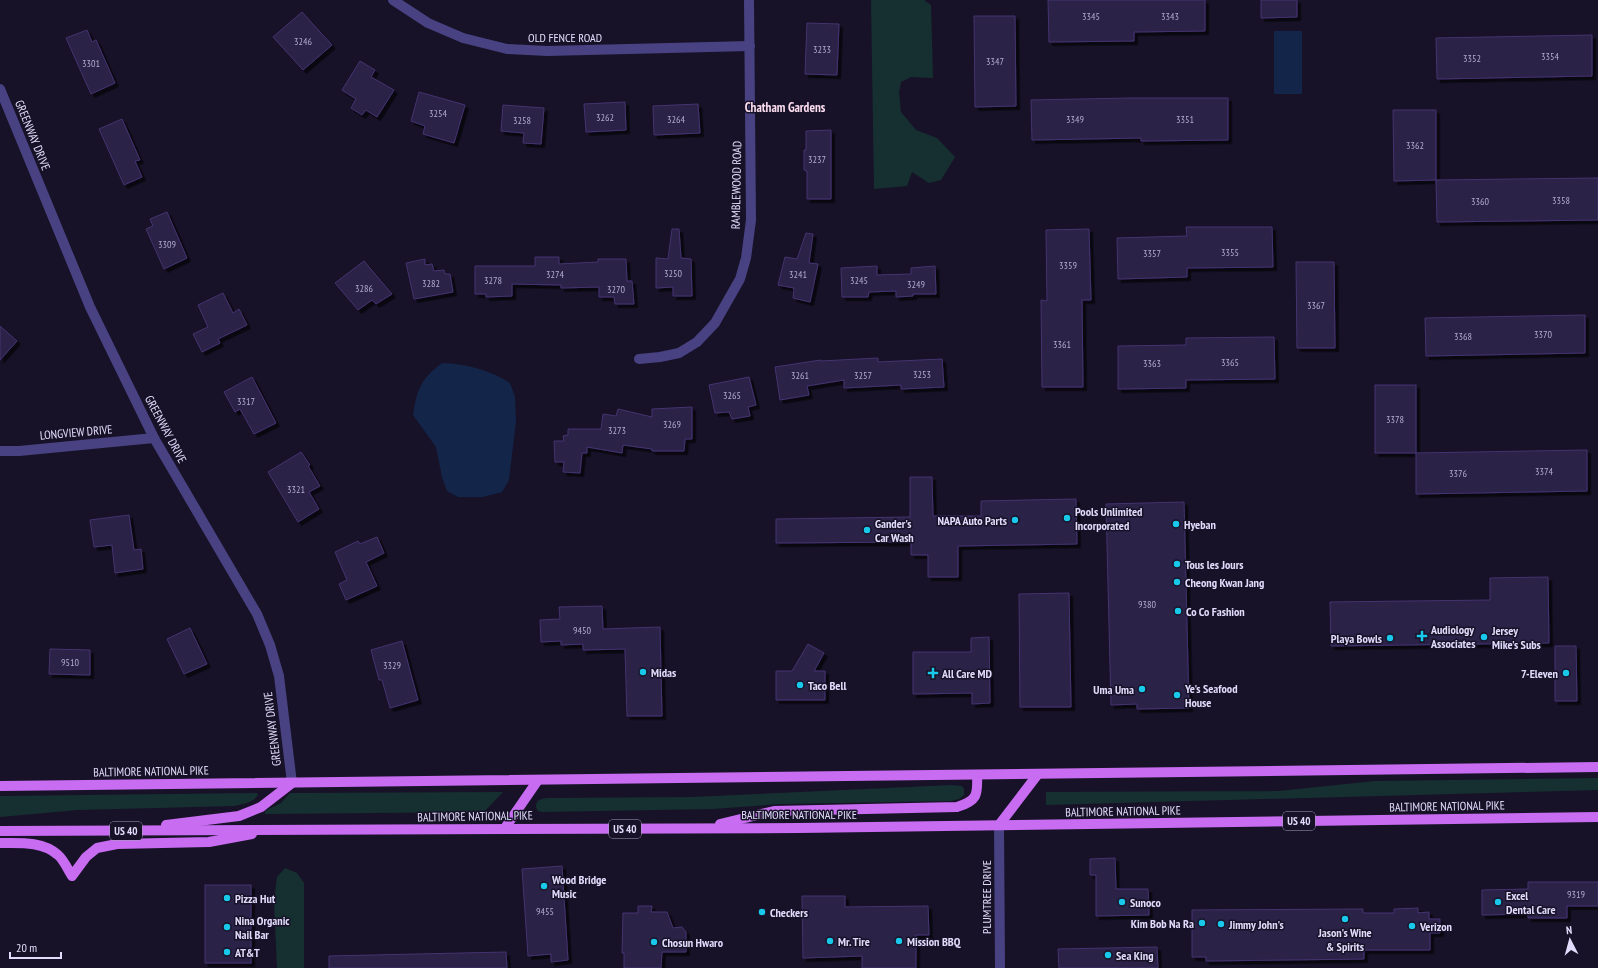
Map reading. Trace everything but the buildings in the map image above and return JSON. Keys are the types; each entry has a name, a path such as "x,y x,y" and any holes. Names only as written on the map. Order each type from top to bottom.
{"main road":[{"name":"BALTIMORE NATIONAL PIKE","path":"0,786 1598,767"},
{"path":"700,828 774,811 957,807 969,803 975,796 978,788 976,774"},
{"path":"999,825 1038,774"},
{"path":"505,828 538,780"},
{"path":"117,831 239,816 261,807 292,782"},
{"name":"BALTIMORE NATIONAL PIKE","path":"0,831 700,828 1598,817"},
{"path":"0,843 23,843 44,846 58,855 72,876 86,857 97,848 117,844 209,842 283,829"}],"street":[{"name":"OLD FENCE ROAD","path":"393,0 428,23 463,38 507,49 547,51 750,46"},
{"name":"RAMBLEWOOD ROAD","path":"639,359 660,357 678,353 697,342 715,323 740,279 746,258 751,220 749,0"},
{"name":"GREENWAY DRIVE","path":"0,88 71,264 90,307 154,438 257,614 270,645 279,676 292,782"},
{"name":"LONGVIEW DRIVE","path":"0,451 19,451 154,438"},
{"name":"PLUMTREE DRIVE","path":"999,825 1000,968"}],"green space":[{"path":"871,0 924,0 931,5 933,78 911,77 901,82 899,92 901,112 916,130 937,138 955,157 941,180 929,183 912,172 907,186 874,189"},
{"path":"1598,778 1598,790 1046,805 1046,792 1279,791 1375,781"},
{"path":"952,785 962,786 964,789 964,795 959,799 951,801 779,804 713,809 542,812 538,811 536,807 539,800 546,798 692,797"},
{"path":"503,792 484,812 265,814 265,811 281,803 290,793"},
{"path":"257,793 258,795 256,798 251,801 234,806 78,810 0,817 0,796"},
{"path":"285,868 297,873 304,883 304,968 277,968 274,903 277,877"}],"water":[{"path":"1274,31 1302,31 1302,94 1274,94"},
{"path":"442,363 478,368 510,383 515,397 516,421 509,480 502,492 483,497 458,497 447,491 442,477 436,447 413,415 416,398 421,385 429,374"}],"place":[{"name":"Pools Unlimited Incorporated","path":"1067,518"},
{"name":"NAPA Auto Parts","path":"1015,520"},
{"name":"Hyeban","path":"1176,524"},
{"name":"Gander's Car Wash","path":"867,530"},
{"name":"Tous les Jours","path":"1177,564"},
{"name":"Cheong Kwan Jang","path":"1177,582"},
{"name":"Co Co Fashion","path":"1178,611"},
{"name":"Audiology Associates","path":"1422,636"},
{"name":"Jersey Mike's Subs","path":"1484,637"},
{"name":"Playa Bowls","path":"1390,638"},
{"name":"Midas","path":"643,672"},
{"name":"All Care MD","path":"933,673"},
{"name":"7-Eleven","path":"1566,673"},
{"name":"Taco Bell","path":"800,685"},
{"name":"Uma Uma","path":"1142,689"},
{"name":"Ye's Seafood House","path":"1177,695"},
{"name":"Wood Bridge Music","path":"544,886"},
{"name":"Pizza Hut","path":"227,898"},
{"name":"Sunoco","path":"1122,902"},
{"name":"Excel Dental Care","path":"1498,902"},
{"name":"Checkers","path":"762,912"},
{"name":"Jason's Wine & Spirits","path":"1345,919"},
{"name":"Kim Bob Na Ra","path":"1202,923"},
{"name":"Jimmy John's","path":"1221,924"},
{"name":"Verizon","path":"1412,926"},
{"name":"Nina Organic Nail Bar","path":"227,927"},
{"name":"Mr. Tire","path":"830,941"},
{"name":"Mission BBQ","path":"899,941"},
{"name":"Chosun Hwaro","path":"654,942"},
{"name":"AT&T","path":"227,952"},
{"name":"Sea King","path":"1108,955"}],"district":[{"name":"Chatham Gardens","path":"785,107"}]}
